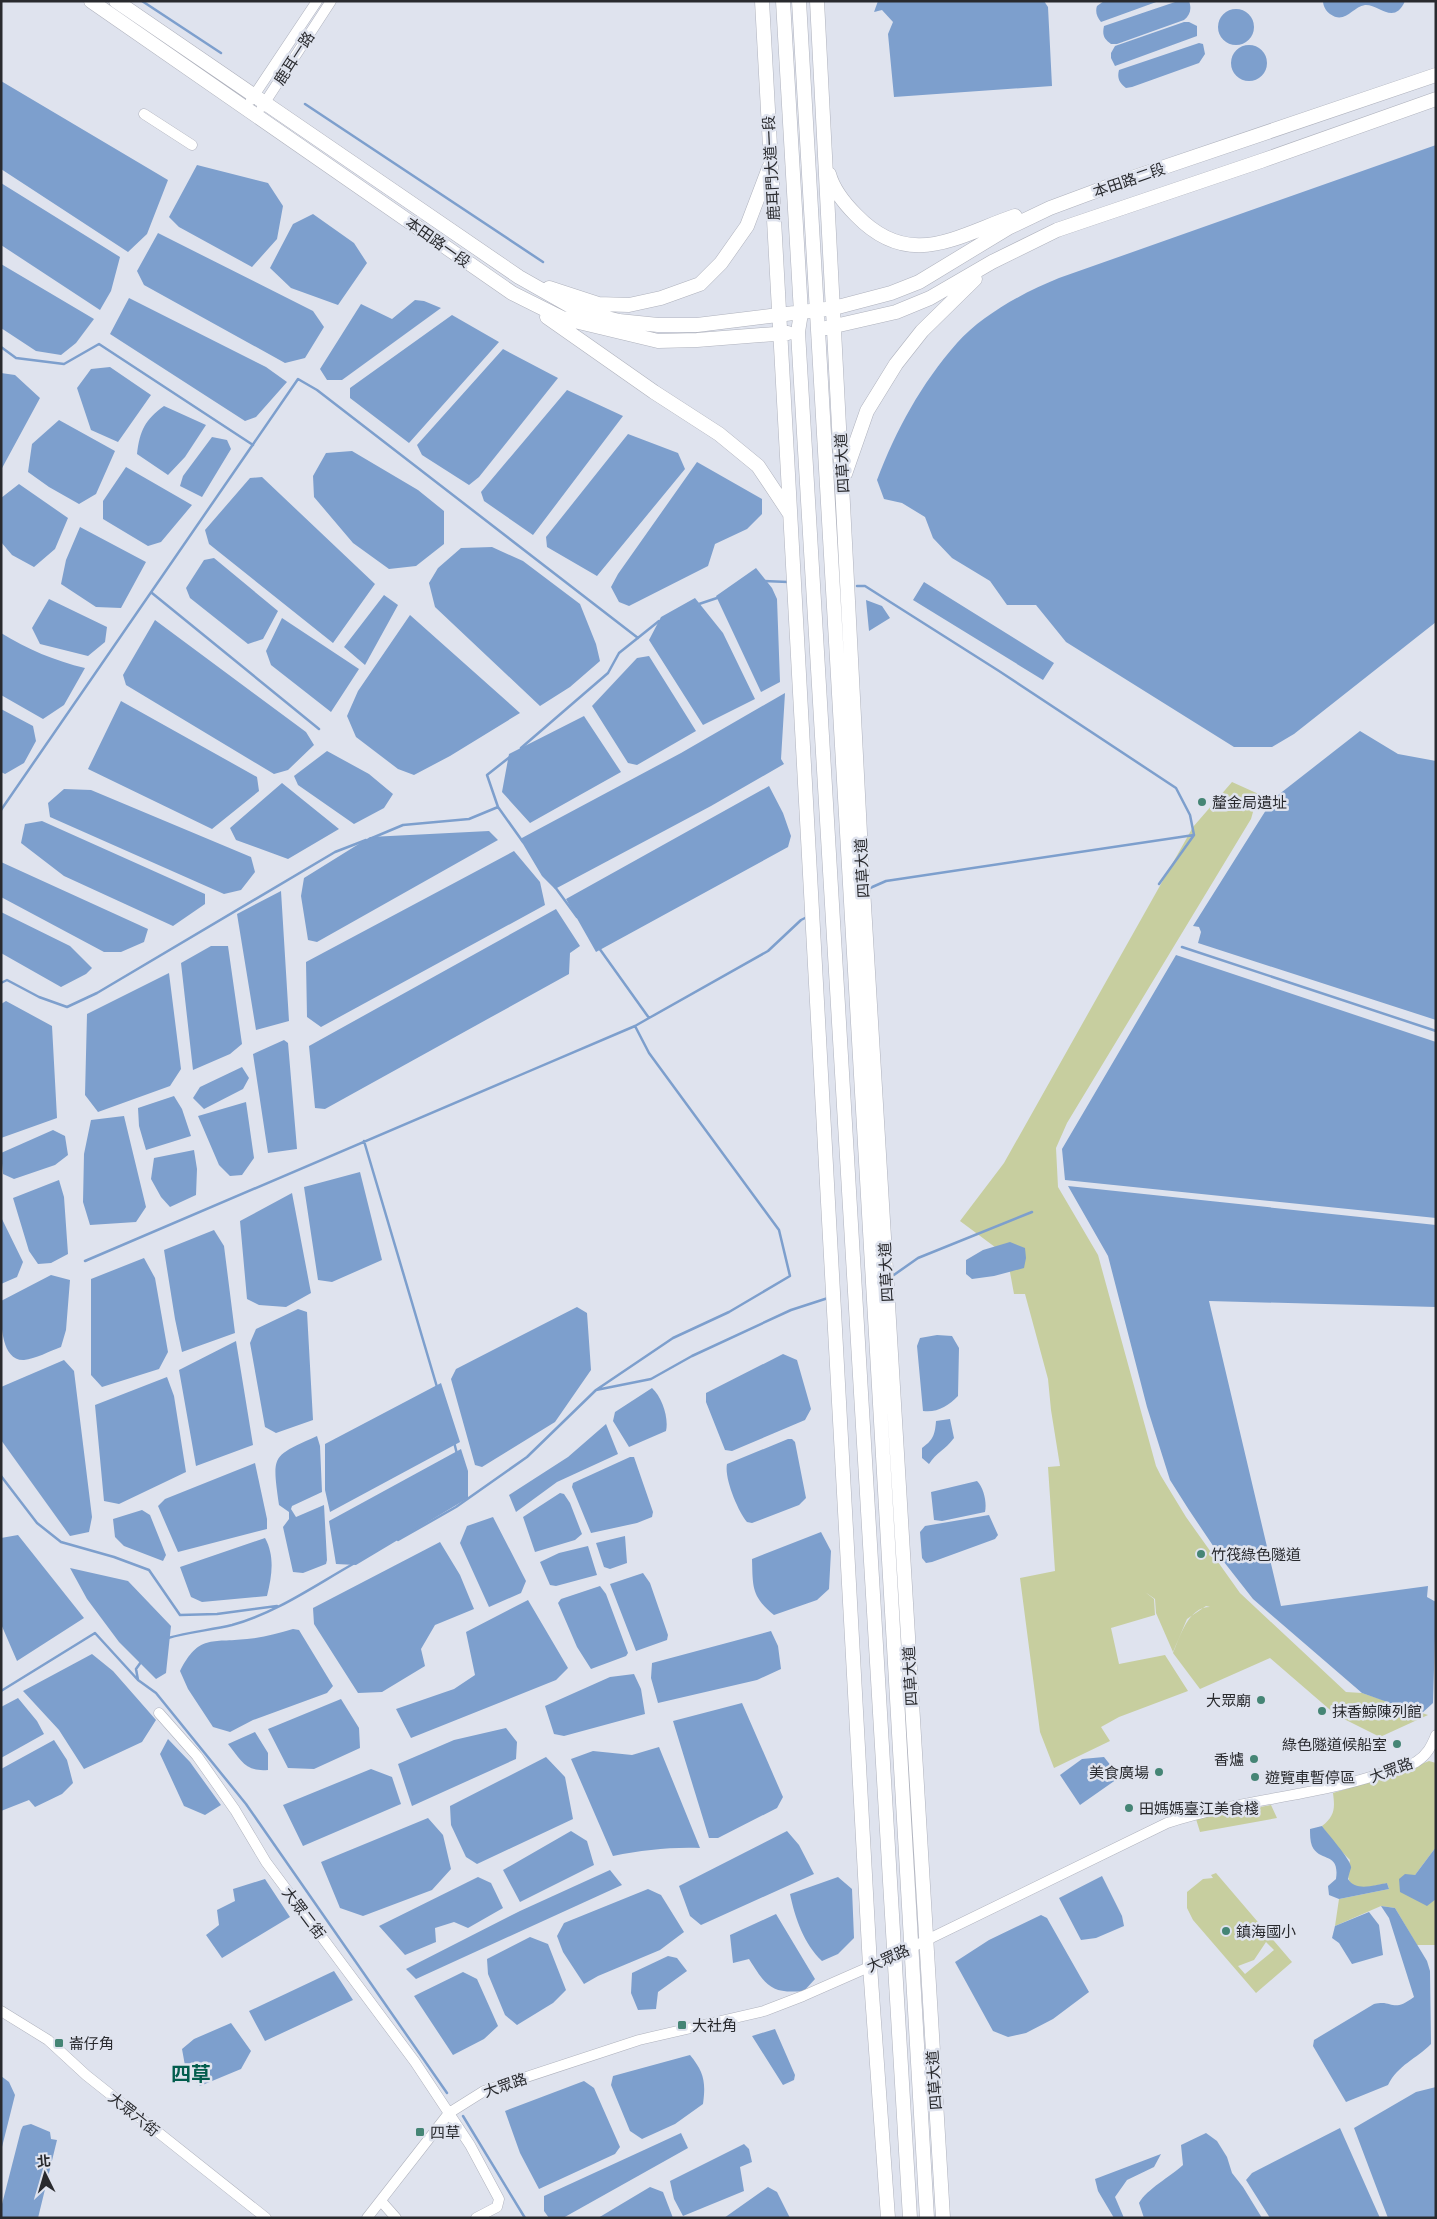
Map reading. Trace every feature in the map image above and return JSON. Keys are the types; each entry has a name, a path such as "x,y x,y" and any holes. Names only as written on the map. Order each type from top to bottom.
{"street":[{"name":"本田路一段","path":"91,1 512,293 562,318 658,341 780,334 835,326"},
{"name":"本田路一段","path":"116,1 518,277 579,311 619,322 697,325 834,308"},
{"name":"鹿耳一路","path":"260,100 317,1"},
{"name":"鹿耳一路","path":"251,112 331,1"},
{"name":"鹿耳門大道一段","path":"762,1 780,334"},
{"name":"鹿耳門大道一段","path":"782,1 801,313 798,332"},
{"path":"799,1 818,329"},
{"path":"817,1 835,326"},
{"name":"本田路二段","path":"834,308 891,293 919,282 1008,228 1050,208 1129,179 1436,75"},
{"name":"本田路二段","path":"835,326 896,312 930,298 992,262 1057,230 1436,99"},
{"path":"144,114 192,145"},
{"path":"518,277 598,304 629,304 653,300 700,284 721,263 747,226 771,163"},
{"path":"826,164 831,181 851,210 875,232 902,244 934,246 956,240 1014,217 1050,208"},
{"path":"843,480 867,411 896,364 922,331 992,262"},
{"path":"512,293 654,392 720,434 758,466 790,515"},
{"name":"四草大道","path":"835,326 863,882 943,2218"},
{"name":"四草大道","path":"818,329 926,2218"},
{"path":"798,332 910,2218"},
{"path":"780,334 870,1966 888,2218"},
{"name":"大眾二街","path":"159,1713 201,1763 235,1810 266,1862 415,2062 470,2145 499,2199 497,2207 476,2218"},
{"name":"大眾路","path":"367,2218 449,2113 484,2091 639,2040 764,2010 894,1956 1167,1823 1193,1814 1329,1789 1416,1762 1430,1751 1436,1735"},
{"name":"大眾六街","path":"1,2011 48,2040 93,2081 266,2218"},
{"path":"381,2201 396,2218"}],"green space":[{"path":"1232,782 1263,796 1248,802 1253,812 1251,819 1067,1123 1056,1148 1058,1187 1098,1255 1156,1466 1186,1517 1240,1593 1346,1692 1362,1693 1428,1715 1380,1737 1336,1715 1270,1658 1200,1689 1173,1653 1190,1617 1187,1619 1173,1652 1156,1613 1155,1599 1145,1592 1154,1599 1155,1615 1111,1628 1119,1664 1165,1655 1188,1691 1119,1717 1101,1727 1110,1741 1054,1768 1040,1732 1020,1578 1055,1571 1048,1467 1060,1466 1048,1379 1025,1294 1014,1294 1007,1256 960,1221 1004,1163 1193,827"},
{"path":"1429,1761 1436,1763 1436,1847 1415,1875 1436,1899 1436,1945 1417,1945 1395,1908 1381,1906 1335,1926 1339,1899 1389,1889 1387,1883 1361,1887 1352,1884 1349,1880 1350,1860 1334,1844 1322,1826 1332,1815 1333,1793 1399,1773"},
{"path":"1271,1805 1277,1818 1200,1832 1196,1819"},
{"path":"1216,1873 1292,1962 1256,1993 1193,1920 1187,1908 1187,1892 1203,1879 1213,1878 1211,1875","holes":["1266,1942 1274,1950 1245,1974 1238,1966 1254,1960"]}],"water":[{"path":"878,1 1044,1 1048,7 1052,86 894,97 888,34 893,22 882,10 874,12"},
{"path":"1104,1 1159,1 1101,22 1096,8"},
{"path":"1178,1 1189,1 1190,12 1184,20 1117,44 1111,44 1104,36 1104,26"},
{"path":"1323,1 1405,1 1396,12 1386,12 1365,5 1340,18 1335,17 1326,10"},
{"path":"1236,9 1249,14 1254,27 1249,40 1236,45 1223,40 1218,27 1223,14"},
{"path":"1184,22 1197,26 1197,36 1115,66 1111,53 1115,46"},
{"path":"1199,43 1203,44 1205,54 1199,63 1132,87 1126,88 1119,80 1119,70"},
{"path":"1249,45 1262,50 1267,63 1262,76 1249,81 1236,76 1231,63 1236,50"},
{"path":"1,81 168,180 147,234 128,252 1,169"},
{"path":"1436,145 1436,622 1294,734 1272,747 1234,747 1066,642 1036,605 1007,605 990,581 952,558 933,538 925,517 902,503 884,499 877,480 892,443 921,391 957,343 979,323 1004,305 1059,278"},
{"path":"197,165 268,183 283,206 277,239 252,267 179,227 169,217"},
{"path":"1,183 120,257 111,291 100,310 1,245"},
{"path":"313,214 354,243 367,263 338,305 291,288 270,268 293,224"},
{"path":"158,233 313,311 324,327 305,358 285,363 144,285 137,271"},
{"path":"1,264 94,319 76,343 61,355 36,351 1,328"},
{"path":"129,298 266,367 287,382 256,417 245,421 110,334"},
{"path":"415,300 424,301 441,308 342,380 327,380 320,369 361,304 392,319"},
{"path":"452,315 499,342 409,443 350,398 350,388"},
{"path":"503,349 558,378 479,477 469,485 422,455 417,445"},
{"path":"110,367 151,395 118,442 91,430 77,388 91,369"},
{"path":"1,373 15,375 40,398 1,470"},
{"path":"567,390 623,416 533,535 484,501 481,492"},
{"path":"164,406 206,425 185,457 168,475 137,454 144,426"},
{"path":"59,420 115,451 96,494 79,504 49,487 28,472 32,444"},
{"path":"628,434 678,453 685,469 597,576 547,547 546,537"},
{"path":"212,437 227,440 231,449 202,497 180,486 183,476"},
{"path":"352,451 418,490 444,511 444,544 416,566 389,569 353,543 314,497 313,476 326,453"},
{"path":"697,462 762,499 762,514 747,529 715,544 708,566 629,606 619,602 611,587 618,574"},
{"path":"126,467 192,505 161,542 148,546 103,519 103,501"},
{"path":"262,477 375,584 333,643 209,544 205,530 250,478"},
{"path":"19,484 68,518 55,549 34,567 12,555 1,542 1,498"},
{"path":"80,527 146,562 121,608 96,607 61,584 66,560"},
{"path":"492,547 523,561 580,604 596,644 600,661 570,687 540,706 435,607 429,583 438,568 461,548"},
{"path":"214,558 278,611 263,639 248,644 190,598 186,588 204,560"},
{"path":"756,568 772,588 777,599 780,682 761,692 716,596"},
{"path":"924,582 1054,663 1043,680 913,600"},
{"path":"384,595 398,605 365,665 344,647"},
{"path":"695,598 723,633 755,699 703,725 649,640 661,617"},
{"path":"49,599 107,627 105,642 88,656 40,644 32,628"},
{"path":"866,600 882,606 890,618 869,631"},
{"path":"410,615 520,713 450,756 414,775 398,769 356,737 347,716 358,691"},
{"path":"282,618 359,669 331,712 271,665 266,651"},
{"path":"155,620 306,732 314,745 288,770 274,774 126,685 123,675"},
{"path":"1,633 42,654 85,668 64,705 43,719 1,695"},
{"path":"649,656 696,731 637,765 628,763 592,706 637,658"},
{"path":"785,693 781,759 784,764 711,806 555,889 542,876 520,839 681,753"},
{"path":"121,701 257,777 259,791 212,829 88,769"},
{"path":"1,709 33,726 36,741 24,763 5,774 1,772"},
{"path":"584,716 621,772 530,823 502,792 509,754"},
{"path":"1360,731 1398,754 1436,761 1436,1020 1198,943 1201,932 1199,927 1193,926 1273,799"},
{"path":"327,751 369,774 393,794 384,808 354,824 298,785 294,776"},
{"path":"282,783 339,829 288,859 236,840 230,828"},
{"path":"769,786 783,813 791,836 788,847 596,952 566,899"},
{"path":"64,789 91,790 251,857 255,872 241,890 224,894 50,817 48,803"},
{"path":"42,821 205,894 205,904 173,926 64,876 21,843 25,824"},
{"path":"489,831 498,840 317,942 308,940 301,896 304,878 370,837"},
{"path":"514,851 540,882 545,905 321,1027 307,1017 306,962"},
{"path":"1,862 148,929 144,942 121,952 104,952 1,897"},
{"path":"281,891 289,1021 256,1030 237,914"},
{"path":"556,909 580,946 570,953 569,974 325,1109 315,1108 309,1046"},
{"path":"1,912 70,946 92,968 86,974 61,987 1,953"},
{"path":"211,946 228,946 242,1044 230,1054 193,1070 181,963"},
{"path":"1176,955 1436,1042 1436,1218 1065,1180 1062,1149"},
{"path":"169,973 181,1069 170,1086 98,1112 85,1095 87,1014"},
{"path":"6,1001 52,1026 57,1118 1,1138 1,1004"},
{"path":"284,1040 288,1043 297,1149 268,1153 253,1054"},
{"path":"242,1067 249,1078 243,1089 204,1109 193,1098 200,1087"},
{"path":"174,1096 182,1109 191,1136 146,1150 139,1126 138,1108"},
{"path":"246,1102 254,1158 242,1175 230,1176 219,1165 198,1116"},
{"path":"124,1116 146,1207 136,1222 90,1225 83,1202 84,1154 91,1120"},
{"path":"53,1130 65,1136 68,1155 55,1165 14,1179 3,1174 1,1153"},
{"path":"194,1150 197,1169 196,1195 170,1207 161,1197 151,1179 154,1158"},
{"path":"360,1172 382,1260 332,1282 318,1280 304,1187"},
{"path":"59,1180 64,1197 68,1254 51,1263 38,1264 29,1251 13,1198"},
{"path":"1068,1186 1436,1225 1436,1307 1209,1301 1281,1606 1428,1586 1427,1597 1436,1602 1433,1703 1421,1714 1362,1693 1253,1599 1224,1562 1189,1510 1170,1480 1147,1407 1108,1256"},
{"path":"292,1193 311,1293 286,1307 259,1305 247,1299 240,1221"},
{"path":"1,1217 23,1262 17,1277 1,1284"},
{"path":"214,1230 224,1246 235,1333 182,1352 164,1250"},
{"path":"1010,1242 1025,1248 1024,1268 994,1276 972,1279 966,1274 966,1260 983,1250"},
{"path":"144,1258 155,1278 168,1352 159,1369 102,1387 91,1375 91,1279"},
{"path":"51,1275 70,1280 66,1330 61,1347 38,1357 24,1360 16,1359 6,1347 2,1328 1,1301"},
{"path":"577,1307 587,1313 591,1370 555,1422 482,1467 475,1465 451,1379 456,1369"},
{"path":"298,1309 307,1312 313,1420 276,1433 265,1427 250,1343 256,1329"},
{"path":"937,1335 952,1336 959,1348 958,1396 942,1408 933,1411 923,1411 917,1346 920,1338"},
{"path":"236,1341 253,1445 196,1466 179,1370"},
{"path":"783,1354 797,1360 811,1409 805,1420 732,1451 725,1450 706,1402 706,1393"},
{"path":"64,1360 74,1371 92,1517 89,1532 70,1536 1,1440 1,1387"},
{"path":"167,1377 174,1396 186,1472 119,1504 104,1501 95,1405"},
{"path":"441,1383 460,1442 330,1512 325,1490 325,1444"},
{"path":"652,1388 664,1408 666,1431 629,1447 613,1421 615,1412"},
{"path":"950,1419 954,1438 929,1464 922,1458 922,1448 933,1437 936,1421"},
{"path":"606,1424 618,1454 557,1482 516,1512 509,1495 568,1457"},
{"path":"317,1436 320,1446 322,1492 292,1506 291,1509 296,1517 324,1505 327,1560 326,1564 303,1573 293,1572 283,1527 289,1519 289,1512 279,1505 276,1466 278,1459 291,1448"},
{"path":"792,1439 795,1442 806,1498 799,1505 752,1523 747,1522 732,1494 727,1464"},
{"path":"461,1449 468,1471 468,1498 356,1565 336,1564 329,1521"},
{"path":"630,1457 634,1457 653,1512 652,1517 637,1523 591,1533 572,1487 573,1483"},
{"path":"255,1463 267,1519 267,1529 178,1552 158,1506 165,1499"},
{"path":"977,1481 984,1496 985,1512 942,1521 934,1520 931,1492"},
{"path":"560,1493 564,1494 570,1503 582,1534 575,1540 535,1552 523,1517"},
{"path":"142,1510 150,1515 166,1555 163,1561 124,1546 115,1537 113,1519"},
{"path":"989,1515 998,1535 995,1539 932,1562 926,1563 922,1558 920,1532 925,1526"},
{"path":"493,1517 526,1581 521,1593 489,1607 460,1543 467,1526"},
{"path":"821,1532 831,1551 829,1589 817,1600 774,1615 757,1596 753,1584 752,1559"},
{"path":"18,1535 84,1618 17,1661 1,1624 1,1538"},
{"path":"625,1536 627,1563 610,1569 604,1567 596,1543"},
{"path":"265,1538 272,1566 267,1596 202,1602 191,1597 180,1567"},
{"path":"440,1542 460,1575 474,1609 435,1625 421,1649 425,1666 382,1692 358,1693 314,1624 313,1608"},
{"path":"588,1546 597,1575 556,1586 550,1585 540,1562 559,1553"},
{"path":"70,1568 128,1581 171,1626 166,1673 156,1679 119,1642 87,1599"},
{"path":"643,1573 650,1583 668,1635 667,1640 636,1651 610,1584"},
{"path":"600,1586 606,1594 628,1653 626,1656 591,1669 577,1647 558,1603 561,1599"},
{"path":"528,1600 568,1668 556,1680 411,1738 396,1709 454,1689 475,1675 466,1632"},
{"path":"293,1629 299,1630 333,1686 327,1693 253,1720 230,1732 213,1727 188,1689 180,1671 193,1651 200,1646 215,1641 259,1638"},
{"path":"771,1631 778,1646 781,1669 757,1680 658,1703 651,1678 652,1663"},
{"path":"92,1654 113,1671 156,1720 142,1742 84,1769 59,1730 23,1691"},
{"path":"634,1674 641,1689 645,1714 564,1736 554,1734 545,1706 610,1677"},
{"path":"18,1698 37,1721 44,1734 1,1758 1,1707"},
{"path":"341,1699 359,1728 360,1748 314,1769 288,1768 268,1729"},
{"path":"742,1703 783,1797 777,1808 718,1838 709,1838 673,1721"},
{"path":"506,1728 517,1742 516,1759 412,1806 398,1764 454,1740"},
{"path":"255,1732 268,1753 268,1770 254,1769 244,1764 228,1744"},
{"path":"168,1739 190,1762 221,1805 205,1815 184,1806 160,1754"},
{"path":"54,1740 67,1760 73,1783 62,1794 35,1807 29,1800 1,1811 1,1769"},
{"path":"659,1747 700,1848 656,1849 613,1856 571,1759 593,1751 632,1755"},
{"path":"546,1757 565,1777 573,1819 477,1864 466,1857 451,1825 450,1806"},
{"path":"1104,1757 1120,1777 1080,1805 1060,1775 1082,1759"},
{"path":"371,1769 392,1777 401,1804 303,1846 283,1805"},
{"path":"428,1818 443,1835 451,1869 432,1890 363,1916 340,1908 321,1862"},
{"path":"1322,1826 1351,1865 1348,1879 1351,1883 1360,1887 1366,1887 1387,1883 1389,1889 1339,1899 1329,1895 1328,1886 1336,1879 1335,1864 1315,1851 1310,1838 1310,1829"},
{"path":"571,1831 587,1841 594,1865 520,1902 503,1870"},
{"path":"787,1831 799,1845 814,1874 701,1925 690,1916 679,1886"},
{"path":"1436,1847 1436,1899 1427,1906 1400,1892 1399,1879 1405,1874 1415,1875"},
{"path":"610,1870 622,1885 416,1979 406,1969 520,1911"},
{"path":"1102,1876 1122,1916 1124,1926 1096,1938 1081,1940 1059,1898"},
{"path":"478,1877 491,1883 503,1908 468,1928 454,1922 435,1928 436,1942 405,1955 379,1926"},
{"path":"838,1877 852,1889 854,1938 838,1954 822,1961 805,1939 790,1894"},
{"path":"265,1879 290,1917 222,1958 206,1935 219,1925 217,1910 235,1901 233,1889"},
{"path":"648,1889 661,1895 684,1932 660,1950 598,1976 584,1984 563,1952 557,1936 564,1923"},
{"path":"1381,1906 1395,1908 1427,1961 1430,1971 1431,2044 1402,2067 1388,2085 1346,2102 1313,2046 1314,2040 1374,2004 1401,2005 1414,1997 1389,1918"},
{"path":"1369,1912 1379,1925 1383,1955 1352,1964 1339,1943 1332,1938 1335,1926"},
{"path":"776,1914 815,1979 804,1991 784,1991 770,1986 760,1976 749,1959 733,1963 730,1935"},
{"path":"1041,1915 1047,1918 1089,1992 1053,2019 1026,2033 1008,2037 993,2031 955,1962 989,1940"},
{"path":"530,1937 548,1944 566,1990 553,2003 517,2025 505,2015 488,1974 487,1959"},
{"path":"668,1956 677,1958 687,1971 658,1992 656,2009 638,2010 631,1993 632,1973"},
{"path":"334,1971 353,2000 265,2041 249,2011"},
{"path":"463,1972 477,1979 498,2026 484,2039 453,2055 414,1996"},
{"path":"231,2023 251,2051 241,2069 200,2086 186,2071 182,2049 194,2039"},
{"path":"775,2029 795,2075 794,2080 783,2085 752,2036"},
{"path":"690,2055 703,2078 703,2104 675,2124 642,2139 630,2131 611,2085 613,2076"},
{"path":"1,2076 9,2082 15,2095 1,2151"},
{"path":"584,2081 594,2088 620,2147 615,2154 539,2189 520,2153 505,2111"},
{"path":"1436,2087 1436,2218 1388,2218 1354,2128 1416,2092"},
{"path":"31,2124 50,2132 51,2139 57,2140 38,2218 1,2218 1,2208 21,2130 23,2126"},
{"path":"1340,2128 1380,2218 1270,2218 1246,2180 1252,2173"},
{"path":"681,2133 688,2148 563,2218 549,2218 544,2211 544,2196"},
{"path":"1206,2133 1217,2141 1227,2157 1232,2173 1262,2218 1144,2218 1139,2203 1153,2188 1183,2165 1181,2145"},
{"path":"744,2144 749,2149 752,2162 740,2167 744,2191 683,2216 674,2199 670,2181"},
{"path":"1161,2154 1154,2167 1127,2180 1115,2197 1124,2218 1114,2218 1098,2191 1095,2179"},
{"path":"650,2187 663,2192 673,2218 598,2218"},
{"path":"768,2187 777,2192 790,2218 724,2218"}],"waterway":[{"path":"142,1 221,53"},
{"path":"305,104 543,262"},
{"path":"1,347 16,358 64,364 99,344 253,445"},
{"path":"1,810 298,379 317,390 638,638"},
{"path":"764,581 788,582"},
{"path":"857,586 865,586 999,671 1176,788 1190,815 1194,835 1159,884"},
{"path":"152,593 319,729"},
{"path":"696,605 720,597"},
{"path":"521,748 608,673 619,653 659,621"},
{"path":"511,756 487,775 498,807 523,842"},
{"path":"372,838 403,825 469,819 498,807"},
{"path":"870,888 886,881 1194,835"},
{"path":"1,983 7,980 39,997 67,1007 97,993 335,852 366,840"},
{"path":"555,887 577,917"},
{"path":"649,1018 768,951 801,920 807,917"},
{"path":"1182,947 1436,1031"},
{"path":"596,1390 673,1338 729,1312 790,1276 779,1230 649,1053 635,1026 649,1018 599,948"},
{"path":"85,1261 635,1026"},
{"path":"364,1141 437,1387"},
{"path":"891,1277 918,1258 1032,1212"},
{"path":"398,1540 456,1507 527,1457 596,1390 651,1379 692,1356 791,1310 828,1298"},
{"path":"454,1442 457,1454"},
{"path":"1,1476 37,1523 61,1542 114,1557 149,1570 180,1615 217,1614 277,1606"},
{"path":"168,1638 232,1625 264,1614 353,1564"},
{"path":"1,1691 95,1633 138,1680 156,1693 246,1804 447,2093"},
{"path":"138,1680 136,1669 141,1662"},
{"path":"463,2116 525,2218"}],"place":[{"name":"釐金局遺址","path":"1202,802"},
{"name":"竹筏綠色隧道","path":"1201,1554"},
{"name":"大眾廟","path":"1261,1700"},
{"name":"抹香鯨陳列館","path":"1322,1711"},
{"name":"綠色隧道候船室","path":"1397,1744"},
{"name":"香爐","path":"1254,1759"},
{"name":"美食廣場","path":"1159,1772"},
{"name":"遊覽車暫停區","path":"1255,1777"},
{"name":"田媽媽臺江美食棧","path":"1129,1808"},
{"name":"鎮海國小","path":"1226,1931"},
{"name":"大社角","path":"682,2025"},
{"name":"崙仔角","path":"59,2043"},
{"name":"四草","path":"420,2132"}],"district":[{"name":"四草","path":"191,2073"}]}
